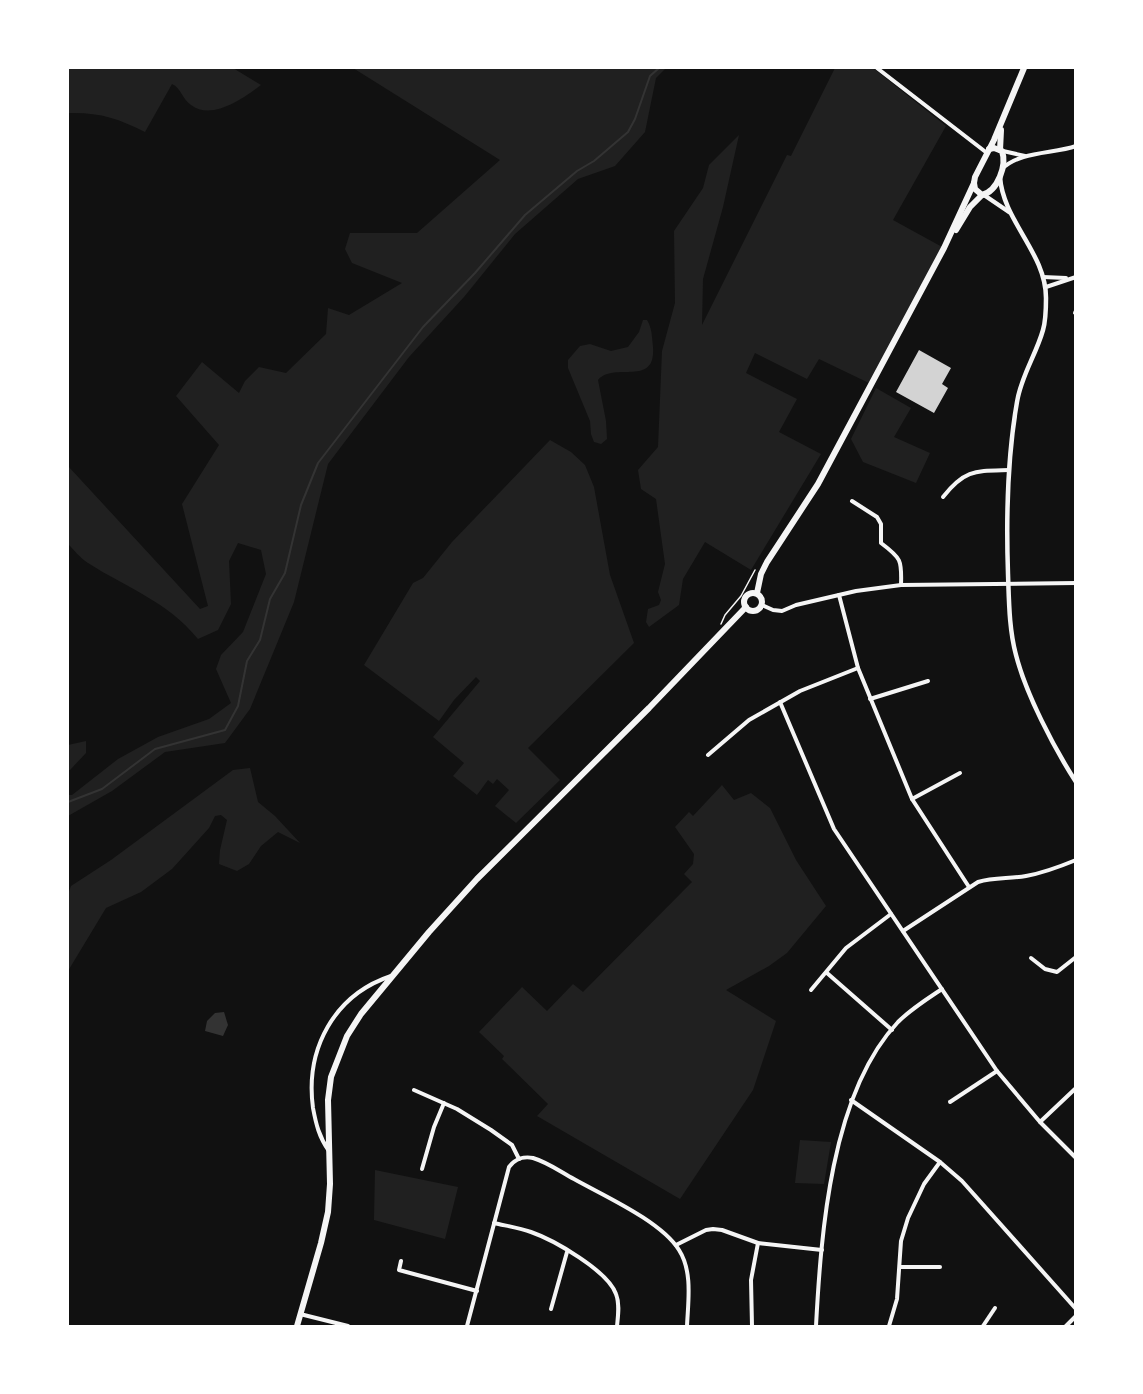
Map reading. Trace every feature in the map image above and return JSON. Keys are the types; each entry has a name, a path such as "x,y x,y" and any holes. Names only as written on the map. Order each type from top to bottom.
{"main road":[{"path":"757,593 761,574 767,562 818,484 941,254 1001,124 1024,68"},
{"path":"941,254 970,207 994,187 1001,172 1004,156 1001,150 1001,124"},
{"path":"988,151 1001,150"},
{"path":"974,183 975,189 983,195"},
{"path":"750,593 757,593 761,597 762,605 753,611 746,607 744,602 750,593"},
{"path":"297,1326 328,1212 328,1100 337,1058 347,1036 361,1014 477,879 649,708 746,607"}],"street":[{"path":"877,68 988,151"},
{"path":"1076,146 1057,152 1026,156 1007,164 1001,172 1001,189 1009,212 1030,248 1046,287 1044,329 1020,385 1009,470 1006,516 1012,637 1017,657 1041,717 1076,782"},
{"path":"1001,150 1026,156"},
{"path":"983,195 1009,212"},
{"path":"1043,277 1070,279"},
{"path":"1046,287 1076,277"},
{"path":"943,497 975,471 1009,470"},
{"path":"852,501 877,517 881,524 881,543 899,557 902,564 901,585"},
{"path":"762,605 782,611 796,605 839,595 901,585 1076,583"},
{"path":"839,595 858,668 912,799 969,886"},
{"path":"708,755 749,720 780,702 828,679 858,668"},
{"path":"870,699 928,681"},
{"path":"780,702 834,829 997,1071 1040,1122 1076,1158"},
{"path":"912,799 960,773"},
{"path":"903,931 969,886 992,878 1018,877 1049,871 1076,860"},
{"path":"811,990 846,948 891,914"},
{"path":"1031,958 1045,969 1057,972 1076,957"},
{"path":"827,973 892,1030"},
{"path":"329,1151 320,1139 312,1102 312,1066 316,1050 329,1025 347,1002 360,990 375,981 394,975"},
{"path":"816,1326 822,1250 841,1133 851,1100 872,1057 892,1030 900,1021 942,989"},
{"path":"950,1102 997,1071"},
{"path":"1040,1122 1076,1088"},
{"path":"414,1090 465,1114 512,1145 519,1159"},
{"path":"851,1100 940,1162 962,1181 1076,1309"},
{"path":"422,1169 434,1127 444,1103"},
{"path":"467,1326 509,1167 519,1159 533,1158 650,1223 676,1245 687,1273 689,1289 687,1326"},
{"path":"889,1326 897,1299 901,1241 908,1218 924,1184 940,1162"},
{"path":"494,1223 532,1233 599,1272 613,1287 618,1304 617,1326"},
{"path":"676,1245 706,1230 713,1229 758,1243 822,1250"},
{"path":"752,1326 751,1280 758,1243"},
{"path":"551,1309 567,1252"},
{"path":"401,1261 399,1270 477,1291"},
{"path":"900,1267 940,1267"},
{"path":"983,1326 995,1308"},
{"path":"300,1314 348,1326"},
{"path":"1066,1326 1076,1316"}],"shaded area":[{"path":"68,68 233,68 261,85 228,106 208,110 191,105 172,84 145,132 108,117 68,113"},
{"path":"353,68 666,68 656,78 645,132 615,166 578,179 515,234 464,297 409,357 328,464 294,602 250,709 225,743 165,752 112,791 68,816 68,795 72,795 118,759 158,737 209,719 231,703 216,669 221,655 243,632 266,574 261,550 238,543 229,561 231,604 218,630 198,639 160,605 88,563 68,544 68,466 200,609 208,606 182,504 219,445 176,396 202,362 239,393 245,381 259,367 286,373 326,334 328,308 349,315 402,283 352,263 345,249 350,233 417,233 500,160"},
{"path":"835,68 873,68 946,126 893,220 944,248 871,384 819,359 807,379 755,353 746,373 797,399 779,432 821,454 751,570 705,542 683,579 679,605 649,627 646,622 648,609 659,605 661,600 658,592 665,564 656,499 641,489 638,470 658,447 662,351 675,303 674,231 703,188 709,165 739,135 723,207 703,279 702,325 787,155 791,156"},
{"path":"643,320 647,320 651,329 652,359 648,367 641,370 605,375 598,380 607,439 601,444 594,442 590,421 568,368 568,360 580,346 590,344 611,351 628,347 639,332"},
{"path":"876,388 911,408 894,437 930,453 916,483 863,462 851,439"},
{"path":"550,440 571,452 585,465 594,487 610,575 634,643 528,748 560,780 516,823 495,806 509,790 497,779 493,784 488,780 477,795 453,776 464,763 433,737 480,681 476,677 454,700 439,721 364,665 413,583 423,578 452,542"},
{"path":"86,741 86,753 68,770 68,745"},
{"path":"250,768 258,802 275,816 300,843 278,832 261,846 249,864 237,871 219,864 227,820 221,815 215,816 209,828 172,869 141,892 106,908 68,971 68,894 71,886 111,860 233,770"},
{"path":"722,785 734,800 751,793 770,808 796,860 826,906 787,953 726,990 776,1021 753,1090 680,1199 537,1116 548,1104 502,1059 504,1056 479,1032 522,987 547,1011 573,984 583,992 692,882 684,874 693,864 694,854 675,827 689,812 693,816"},
{"path":"224,1012 228,1025 223,1036 205,1031 207,1021 215,1013"},
{"path":"800,1140 831,1142 824,1184 795,1183"},
{"path":"375,1170 458,1187 445,1239 374,1220"}],"building":[{"path":"919,350 951,368 942,384 948,388 934,413 896,392"}],"waterway":[{"path":"68,802 102,789 155,749 225,730 238,706 247,661 260,640 270,599 285,573 301,505 318,463 423,327 475,273 525,215 628,132 650,76 659,68"}]}
